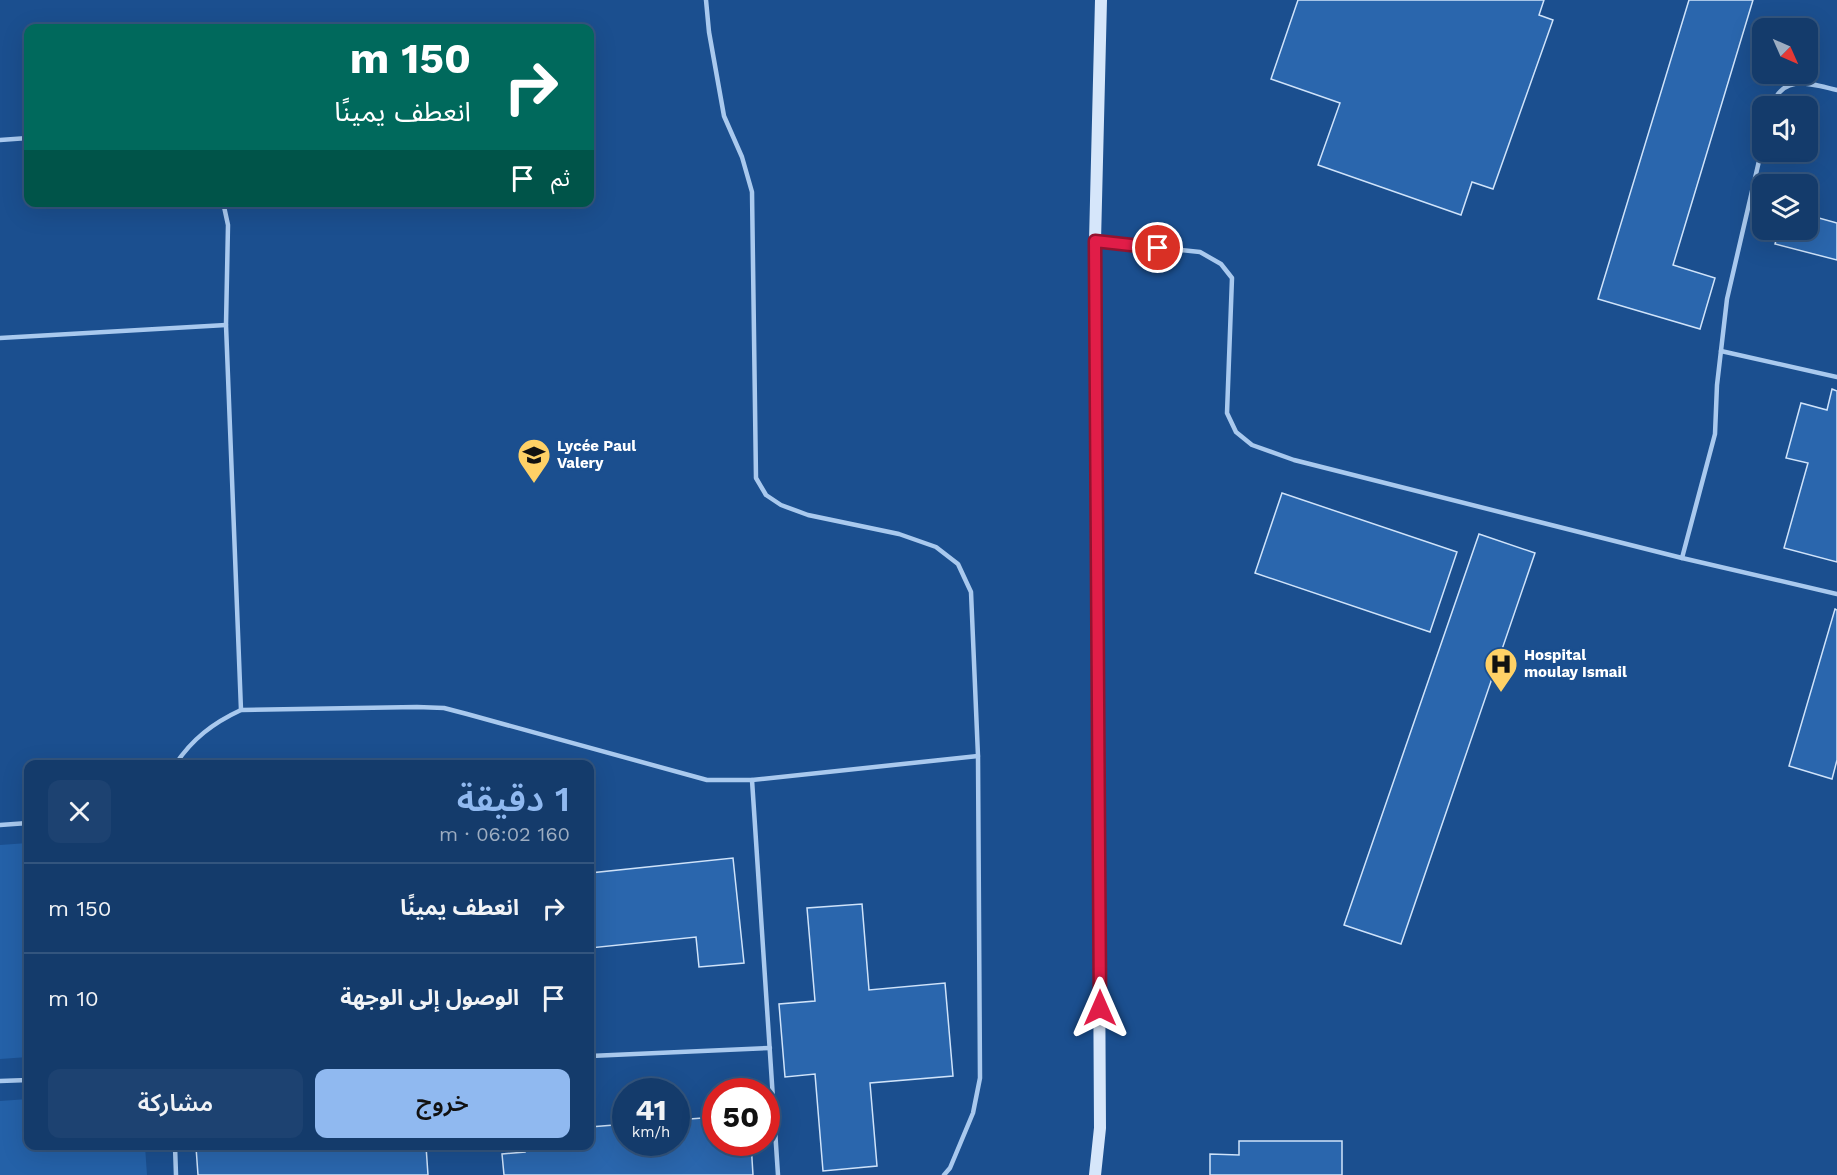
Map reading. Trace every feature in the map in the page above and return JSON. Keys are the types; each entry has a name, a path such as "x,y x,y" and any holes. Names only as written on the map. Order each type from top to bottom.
{"main road":[{"path":"1095,1175 1100,1128 1095,241 1101,0"}],"lane":[{"path":"706,0 709,32 724,116 742,157 752,192 756,478 766,495 781,505 808,515 899,534 936,547 958,564 971,592 978,756 980,1078 973,1113 950,1168 944,1175"},
{"path":"1778,96 1781,90 1795,83 1806,83 1837,90"},
{"path":"0,140 24,138"},
{"path":"1682,558 1715,434 1727,299 1759,162"},
{"path":"224,207 228,225 226,325 241,710"},
{"path":"1095,241 1200,252 1221,264 1232,278 1227,413 1236,432 1252,445 1305,463 1682,558 1837,594"},
{"path":"0,338 226,325"},
{"path":"1721,351 1837,377"},
{"path":"179,760 184,751 201,734 220,720 241,710 444,708 707,780 752,780 978,756"},
{"path":"752,780 778,1175"},
{"path":"0,825 24,823"},
{"path":"594,1056 770,1048"},
{"path":"0,1081 24,1080"},
{"path":"175,1150 176,1175"}],"shaded area":[{"path":"24,843 24,1057 0,1059 0,845"},
{"path":"24,1099 24,1150 145,1150 147,1175 0,1175 0,1101"}],"building":[{"path":"1298,0 1544,0 1539,15 1553,20 1493,189 1472,182 1461,215 1318,165 1340,103 1271,79"},
{"path":"1689,0 1753,0 1673,265 1715,278 1700,329 1598,299"},
{"path":"1818,218 1837,223 1837,260 1775,244 1776,240 1818,240"},
{"path":"1832,389 1837,391 1837,562 1784,548 1808,463 1786,458 1801,403 1827,410"},
{"path":"1282,493 1457,552 1430,632 1255,573"},
{"path":"1479,534 1535,553 1401,944 1344,925"},
{"path":"1835,609 1837,610 1837,760 1832,779 1789,766"},
{"path":"733,858 744,963 699,967 696,937 594,948 594,873"},
{"path":"862,904 869,990 945,983 953,1076 870,1083 877,1166 823,1171 815,1074 785,1077 779,1004 815,1001 807,908"},
{"path":"702,1118 702,1156 752,1156 753,1175 504,1175 502,1154 525,1152 525,1150 594,1150 594,1127 612,1125 612,1156 690,1156 690,1119"},
{"path":"1239,1141 1342,1141 1342,1175 1210,1175 1210,1154 1239,1155"},
{"path":"196,1150 426,1150 428,1175 198,1175"}],"place":[{"name":"Lycée Paul Valery","path":"534,484"},
{"name":"Hospital moulay Ismail","path":"1501,693"}],"route":[{"path":"1100,1008 1095,241 1158,248"}]}
